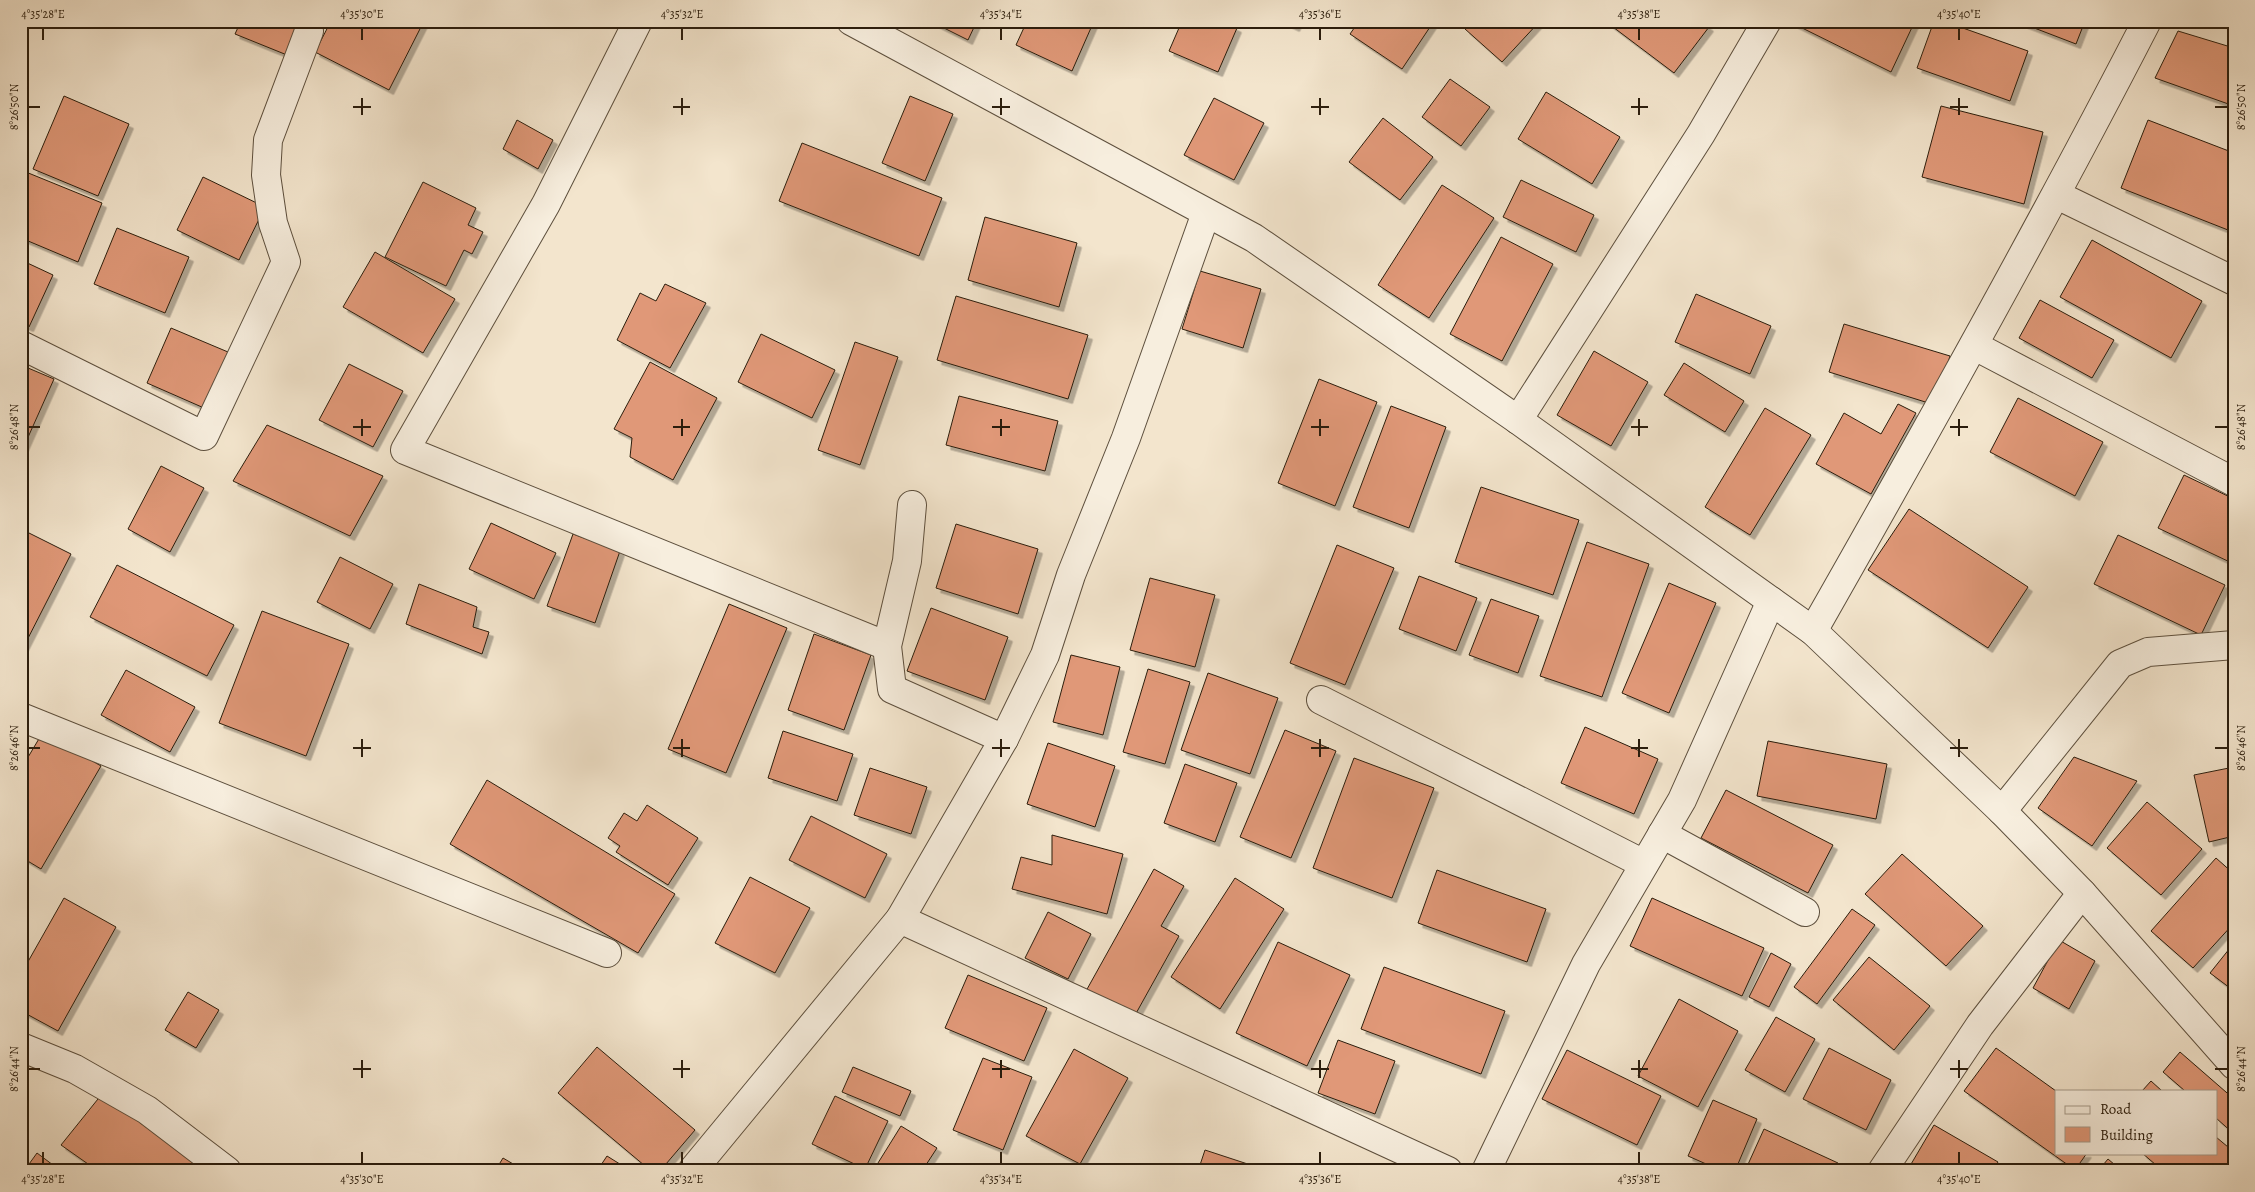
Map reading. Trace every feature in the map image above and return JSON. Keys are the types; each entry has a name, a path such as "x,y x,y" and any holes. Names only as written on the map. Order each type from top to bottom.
{"street":[{"path":"638,21 546,204 405,450 887,646"},
{"path":"852,21 1254,238 1518,420 1813,631 2002,811 2082,893 2234,1065"},
{"path":"1518,420 1701,134 1767,21"},
{"path":"1813,631 1975,346 2057,195 2147,21"},
{"path":"21,345 204,436 286,262 273,224 266,175 268,140 309,31"},
{"path":"2057,195 2234,281"},
{"path":"692,1171 900,918 1004,739 1045,655 1070,575 1126,438 1206,212"},
{"path":"1975,346 2234,482"},
{"path":"912,505 907,561 887,646 892,689 1004,739"},
{"path":"1486,1171 1586,964 1682,800 1771,601"},
{"path":"2002,811 2120,664 2148,652 2234,645"},
{"path":"1320,700 1644,864"},
{"path":"21,717 607,953"},
{"path":"1662,834 1804,912"},
{"path":"1882,1171 1980,1025 2082,893"},
{"path":"900,918 1448,1171"},
{"path":"21,1047 75,1069 147,1110 227,1171"}],"building":[{"path":"241,21 300,21 287,55 235,34"},
{"path":"331,21 424,21 389,90 315,52"},
{"path":"930,21 977,21 968,40"},
{"path":"1027,21 1094,21 1072,71 1016,45"},
{"path":"1182,21 1222,21 1237,28 1218,72 1169,51"},
{"path":"1282,21 1298,21 1295,27"},
{"path":"1359,21 1434,21 1402,69 1350,34"},
{"path":"1472,21 1540,21 1502,62 1465,29"},
{"path":"1611,21 1701,21 1709,27 1674,73 1609,24"},
{"path":"1788,21 1915,21 1891,72"},
{"path":"1934,21 1943,21 2028,51 2010,101 1917,68"},
{"path":"2016,21 2085,21 2076,44"},
{"path":"2216,21 2234,21 2234,26"},
{"path":"2178,31 2234,48 2234,106 2155,78"},
{"path":"1450,79 1490,107 1461,146 1422,117"},
{"path":"1546,92 1620,137 1592,184 1518,139"},
{"path":"64,96 129,124 98,196 33,169"},
{"path":"910,96 953,114 925,181 882,163"},
{"path":"1214,98 1264,123 1234,180 1184,155"},
{"path":"1941,106 2043,132 2024,204 1922,177"},
{"path":"1383,118 1433,157 1400,200 1349,162"},
{"path":"517,120 553,140 538,169 503,149"},
{"path":"2148,120 2234,153 2234,216 2228,230 2121,188"},
{"path":"802,143 942,198 919,256 779,201"},
{"path":"21,170 102,203 78,262 21,238"},
{"path":"203,177 265,207 239,260 177,230"},
{"path":"1521,180 1594,215 1576,252 1503,217"},
{"path":"423,182 476,208 468,225 483,232 472,254 464,250 446,286 385,257"},
{"path":"1442,185 1494,218 1429,318 1378,285"},
{"path":"985,217 1077,243 1059,307 968,280"},
{"path":"117,228 189,257 165,313 94,284"},
{"path":"1501,237 1553,264 1502,361 1450,334"},
{"path":"2092,240 2202,301 2171,358 2060,297"},
{"path":"375,252 455,299 423,353 343,307"},
{"path":"21,260 53,275 29,327 21,324"},
{"path":"1200,271 1261,289 1243,348 1182,329"},
{"path":"665,284 706,303 670,368 617,340 640,293 656,301"},
{"path":"1696,294 1771,326 1750,374 1675,342"},
{"path":"956,296 1088,335 1068,399 937,360"},
{"path":"2040,300 2114,340 2092,378 2019,338"},
{"path":"1844,324 1950,356 1935,405 1829,372"},
{"path":"171,328 228,352 204,408 147,383"},
{"path":"761,334 835,370 812,418 738,382"},
{"path":"855,342 898,357 860,465 818,450"},
{"path":"1594,351 1648,382 1611,446 1557,415"},
{"path":"650,362 717,398 673,480 630,457 632,438 614,429"},
{"path":"1684,363 1744,401 1725,432 1664,395"},
{"path":"349,364 403,391 373,447 319,420"},
{"path":"21,365 54,379 21,453"},
{"path":"1319,379 1377,402 1335,506 1278,483"},
{"path":"959,396 1058,421 1045,471 946,445"},
{"path":"2018,398 2103,442 2075,496 1990,452"},
{"path":"1898,404 1916,413 1871,494 1816,464 1844,413 1881,434"},
{"path":"1391,406 1446,427 1409,528 1353,507"},
{"path":"1765,408 1811,435 1750,535 1705,507"},
{"path":"267,425 383,476 350,536 233,481"},
{"path":"161,466 204,488 170,552 128,529"},
{"path":"2184,475 2234,499 2234,564 2158,528"},
{"path":"1481,487 1579,520 1553,595 1455,562"},
{"path":"1909,509 2028,587 1988,648 1868,570"},
{"path":"491,523 556,553 534,599 469,569"},
{"path":"956,524 1038,549 1018,614 936,588"},
{"path":"21,529 71,554 21,652"},
{"path":"573,534 620,551 595,623 547,606"},
{"path":"2118,535 2225,585 2201,635 2094,584"},
{"path":"1587,542 1649,564 1602,697 1540,676"},
{"path":"1337,545 1394,568 1345,685 1290,663"},
{"path":"340,557 393,584 370,629 317,602"},
{"path":"117,565 234,625 207,676 90,617"},
{"path":"1419,576 1477,598 1456,651 1399,629"},
{"path":"1150,578 1215,595 1195,667 1130,650"},
{"path":"1669,583 1716,603 1669,713 1622,693"},
{"path":"419,584 477,607 473,627 489,632 482,654 406,624"},
{"path":"1491,599 1539,616 1518,673 1469,655"},
{"path":"729,604 787,628 726,773 668,749"},
{"path":"931,608 1008,637 985,700 907,671"},
{"path":"262,611 349,644 306,756 219,723"},
{"path":"814,634 871,655 844,730 788,710"},
{"path":"1071,655 1120,667 1103,735 1053,722"},
{"path":"1148,669 1190,682 1165,764 1123,752"},
{"path":"126,670 195,707 170,752 101,715"},
{"path":"1208,673 1278,698 1250,774 1181,750"},
{"path":"1585,727 1658,759 1634,814 1561,783"},
{"path":"1285,730 1336,751 1291,858 1240,837"},
{"path":"783,731 853,754 837,801 768,778"},
{"path":"43,732 101,766 41,869 21,857 21,769"},
{"path":"1768,741 1887,764 1876,819 1757,796"},
{"path":"1048,743 1115,766 1095,827 1027,804"},
{"path":"2074,757 2137,781 2092,846 2038,808"},
{"path":"1354,758 1434,788 1392,898 1313,868"},
{"path":"1185,764 1237,783 1215,842 1164,823"},
{"path":"2234,767 2234,836 2209,842 2194,775"},
{"path":"870,768 927,787 911,834 854,815"},
{"path":"487,780 675,894 638,953 450,844"},
{"path":"1726,790 1833,845 1808,893 1701,838"},
{"path":"2147,802 2202,849 2161,895 2107,848"},
{"path":"647,805 698,838 668,885 616,852 620,846 608,838 624,813 637,821"},
{"path":"811,816 887,854 865,898 789,860"},
{"path":"1052,835 1123,854 1107,914 1012,889 1021,857 1052,865"},
{"path":"1902,854 1983,926 1946,966 1865,894"},
{"path":"2216,858 2234,874 2234,923 2193,968 2151,931"},
{"path":"1154,869 1184,886 1161,926 1179,936 1134,1017 1086,991"},
{"path":"1437,870 1546,909 1527,962 1418,923"},
{"path":"750,877 810,908 775,973 715,943"},
{"path":"1235,878 1284,909 1220,1009 1171,977"},
{"path":"64,898 116,927 58,1031 21,1011 21,974"},
{"path":"1652,898 1764,948 1742,996 1630,946"},
{"path":"1852,909 1875,925 1817,1004 1794,987"},
{"path":"1048,912 1091,934 1068,979 1025,958"},
{"path":"2059,940 2095,961 2069,1009 2033,988"},
{"path":"1278,942 1350,975 1307,1066 1236,1033"},
{"path":"2234,943 2234,991 2210,973"},
{"path":"1771,953 1791,964 1769,1007 1749,997"},
{"path":"1869,957 1930,1006 1894,1050 1833,1000"},
{"path":"1384,967 1505,1011 1481,1074 1361,1029"},
{"path":"968,975 1047,1008 1024,1061 945,1028"},
{"path":"188,992 219,1010 196,1048 165,1030"},
{"path":"1679,999 1738,1031 1698,1107 1638,1076"},
{"path":"1776,1017 1815,1039 1785,1092 1745,1070"},
{"path":"1338,1040 1395,1061 1375,1114 1318,1093"},
{"path":"597,1047 695,1130 660,1171 651,1171 558,1093"},
{"path":"1829,1048 1891,1080 1866,1130 1803,1099"},
{"path":"1996,1048 2055,1090 2055,1154 2086,1154 2075,1170 1964,1091"},
{"path":"1074,1049 1128,1078 1080,1164 1026,1136"},
{"path":"1567,1050 1661,1096 1637,1145 1542,1099"},
{"path":"2180,1052 2234,1099 2234,1134 2218,1120 2218,1090 2184,1090 2163,1072"},
{"path":"983,1058 1032,1077 1003,1150 953,1130"},
{"path":"853,1067 911,1091 900,1116 842,1092"},
{"path":"2151,1081 2161,1090 2143,1090"},
{"path":"102,1094 203,1171 98,1171 61,1145"},
{"path":"835,1096 888,1121 865,1169 812,1144"},
{"path":"1713,1100 1757,1119 1735,1171 1722,1171 1688,1156"},
{"path":"1934,1125 1998,1162 1992,1171 1907,1171"},
{"path":"901,1126 937,1148 922,1171 873,1171"},
{"path":"1764,1129 1838,1163 1834,1171 1745,1171"},
{"path":"2218,1139 2234,1152 2234,1171 2163,1171 2143,1154 2218,1154"},
{"path":"1205,1150 1269,1171 1198,1171"},
{"path":"37,1153 61,1171 24,1171"},
{"path":"607,1156 631,1171 597,1171"},
{"path":"503,1158 525,1171 495,1171"},
{"path":"2108,1159 2122,1171 2098,1171"}]}
